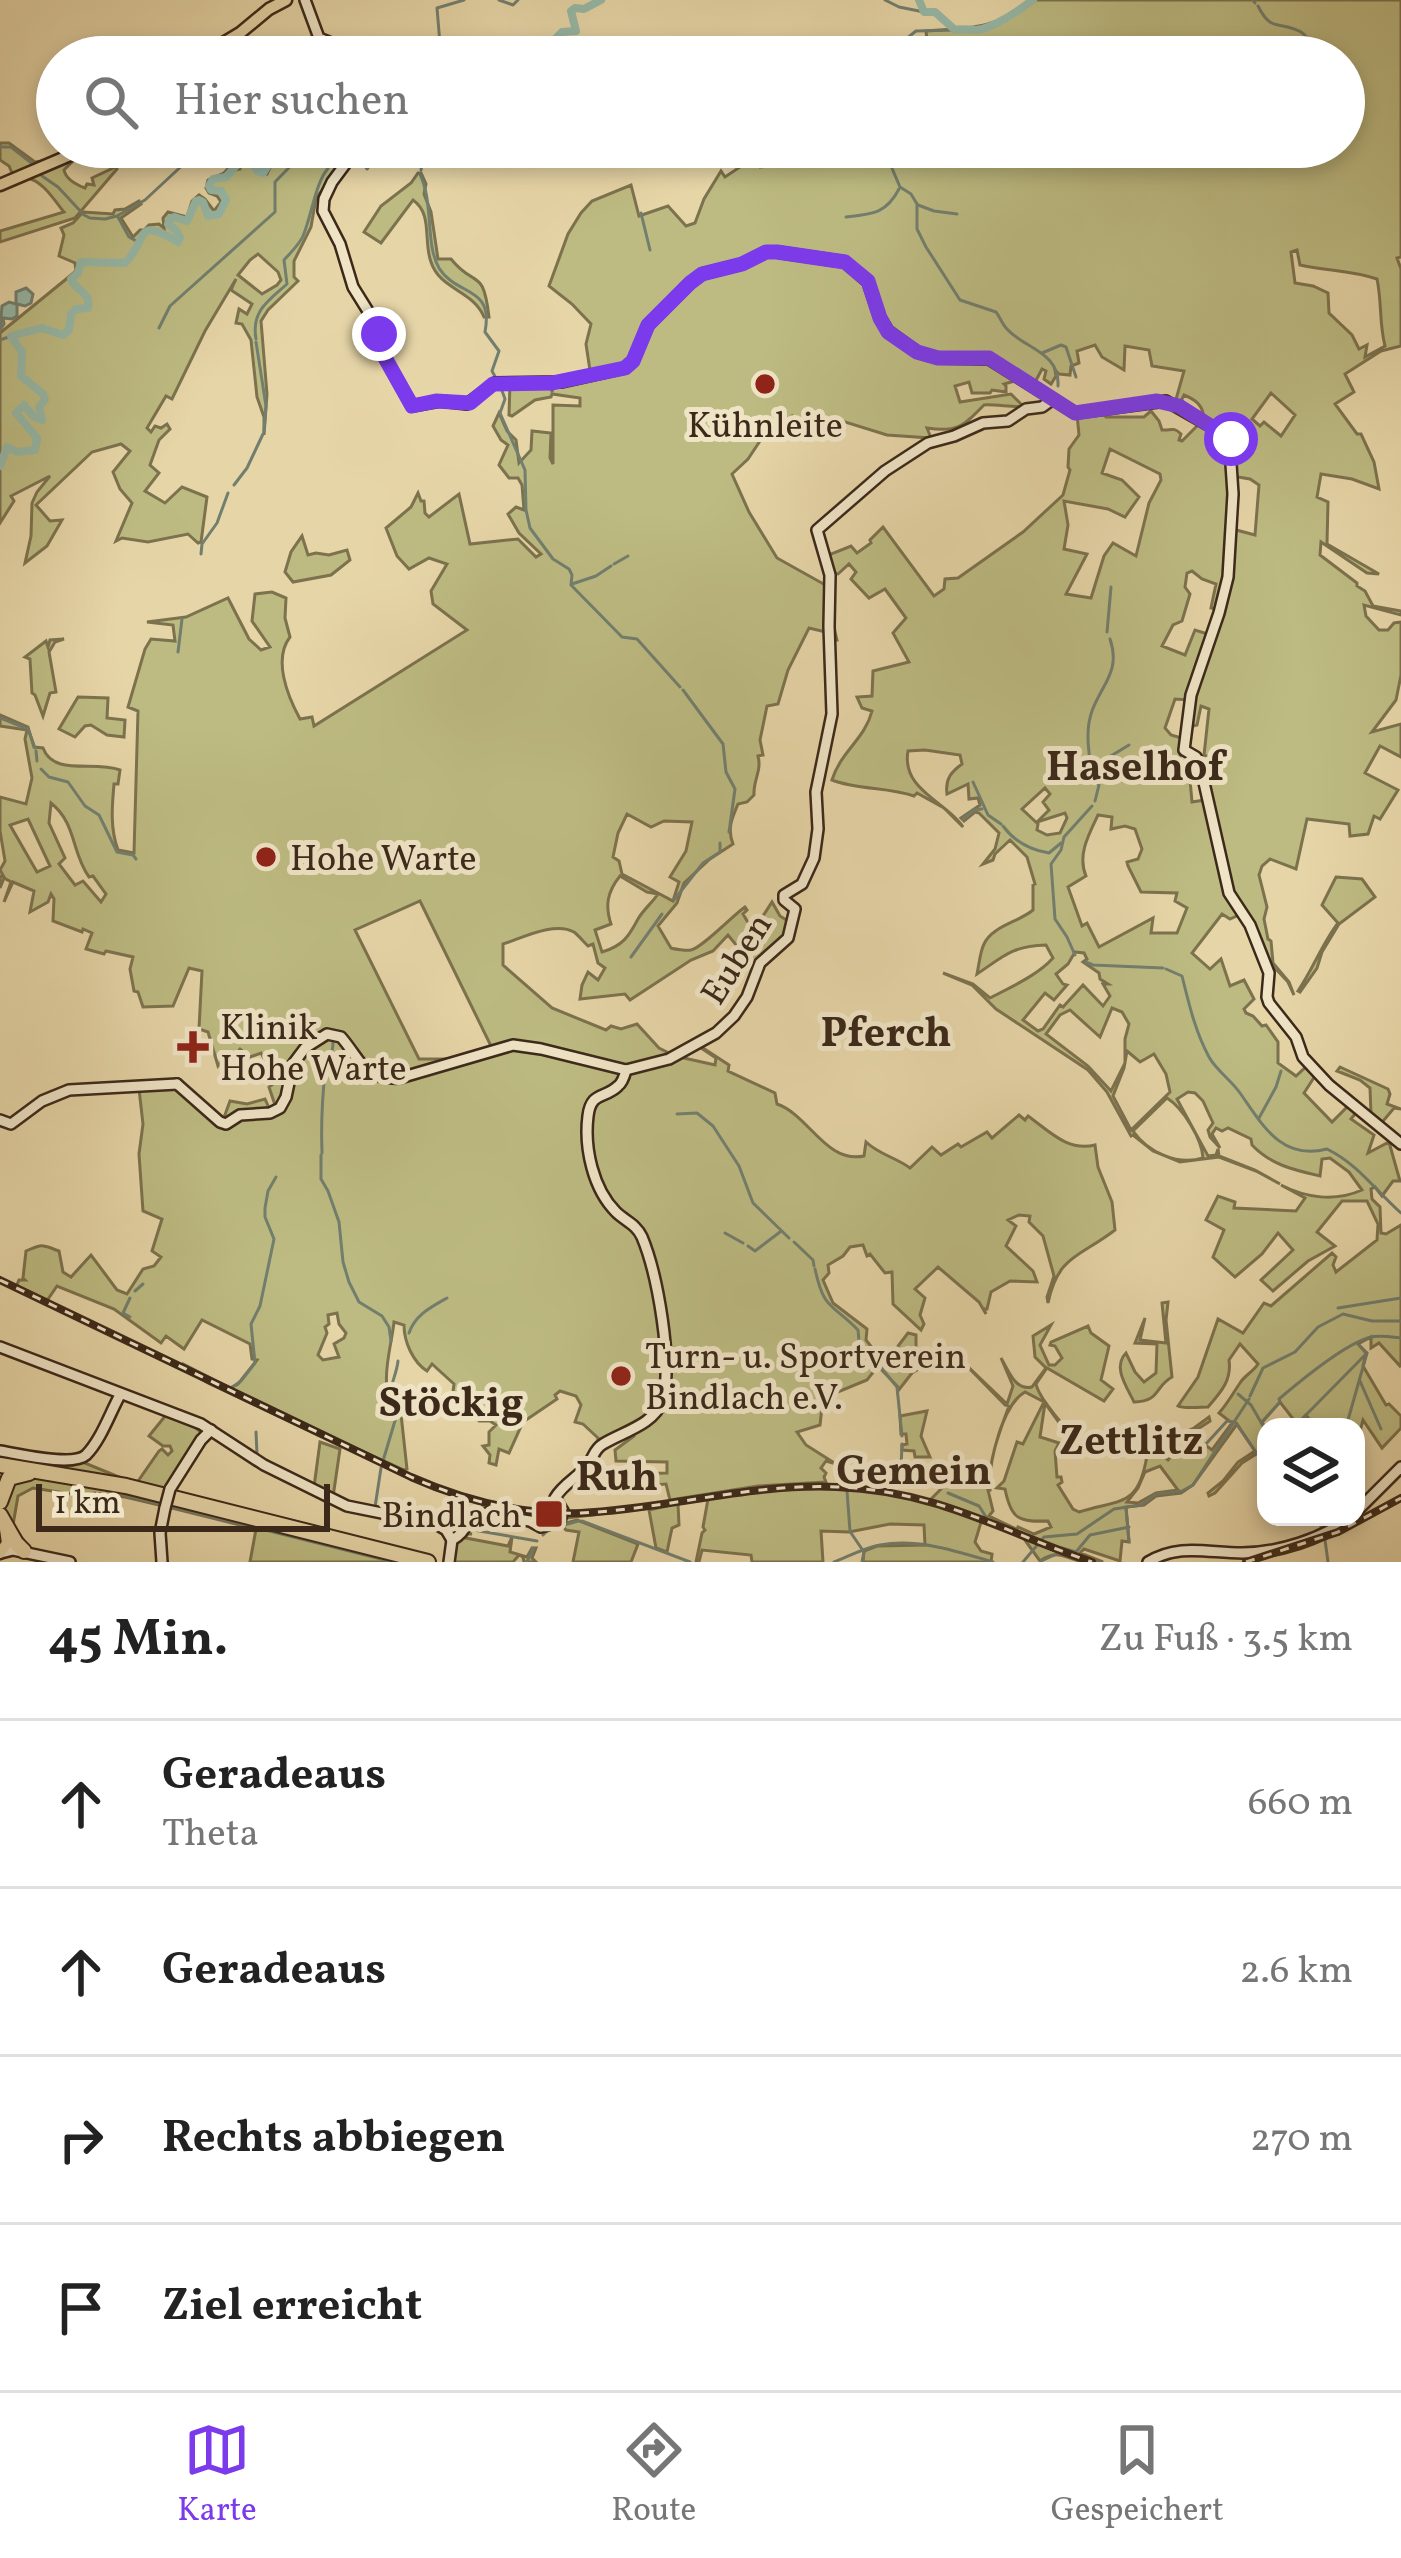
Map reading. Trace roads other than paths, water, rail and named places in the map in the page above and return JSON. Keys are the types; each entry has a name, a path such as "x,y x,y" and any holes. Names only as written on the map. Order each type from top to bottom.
{"highway":[{"path":"0,1467 140,1494 408,1562"},
{"path":"0,1467 139,1489 428,1562"},
{"path":"0,1502 9,1478 29,1473"},
{"path":"1,1521 24,1552"}],"main road":[{"path":"234,36 286,0"},
{"path":"0,185 40,168"},
{"path":"1,1521 7,1534 2,1551"}],"street":[{"path":"305,0 319,36"},
{"path":"342,168 323,201 323,213 355,291 374,321 384,356 412,406 436,401 470,403 493,384 552,383 625,368 633,361 648,325 690,283 702,274 766,252 845,262 868,281 888,332 917,352 938,358 989,358 1075,413 1169,402 1228,437 1233,499 1228,577 1191,694 1184,750 1200,765 1229,893 1250,925 1269,973 1269,1003 1296,1036 1303,1057 1328,1084 1401,1144"},
{"name":"Euben","path":"626,1070 669,1059 722,1028 742,1006 765,957 788,938 794,909 784,895 802,884 814,858 816,792 832,714 830,575 817,530 884,471 935,440 983,423 1008,421 1053,399"},
{"path":"4,1122 70,1090 179,1085 226,1124 241,1115 271,1113 286,1096 292,1064 305,1048 327,1034 341,1036 363,1068 385,1079 513,1046 626,1070 616,1089 600,1094 588,1112 590,1152 598,1188 642,1237 666,1356 661,1403 654,1414 598,1447 587,1466 560,1489 555,1500 564,1513 562,1520 541,1527 478,1513 463,1534 452,1540"},
{"path":"0,1347 190,1420 264,1465 348,1507 440,1526 452,1540 449,1561"},
{"path":"0,1451 79,1460 89,1452 120,1395"},
{"path":"190,1420 202,1429 201,1440"},
{"path":"161,1562 160,1533 170,1489 211,1430"},
{"path":"1365,1503 1401,1466"},
{"path":"1148,1562 1184,1549 1235,1553 1278,1548 1336,1526"},
{"path":"2,1551 11,1547 70,1562"}],"waterway":[{"path":"439,36 437,8 464,0"},
{"path":"499,0 513,5 518,0"},
{"path":"558,36 576,31 571,11 601,0"},
{"path":"885,0 924,12"},
{"path":"919,0 924,12 935,12 955,30 990,26 1033,0"},
{"path":"1258,6 1271,23 1306,36"},
{"path":"910,36 916,31 955,30"},
{"path":"0,147 11,147 34,165"},
{"path":"42,176 84,215 105,219 145,200 179,168"},
{"path":"0,466 7,447 17,452 35,450 37,438 16,413 24,405 42,420 39,407 45,400 21,376 22,352 11,336 42,328 63,335 69,330 71,314 88,308 87,298 71,279 81,262 125,263 148,231 178,242 170,219 187,221 199,200 208,216 219,214 226,200 221,191 209,186 234,168"},
{"path":"256,168 263,173 266,168"},
{"path":"159,328 170,306 275,212 275,182 289,168"},
{"path":"256,339 259,314 287,284 284,260 303,236 328,168"},
{"path":"892,168 900,187 917,204 917,229 926,247 960,300 996,312 1014,336 1047,358 1058,386"},
{"path":"420,174 435,258 447,277 484,306 485,332 499,351 492,371 497,380"},
{"path":"846,217 877,211 899,189"},
{"path":"918,205 957,214"},
{"path":"641,213 650,250"},
{"path":"118,217 129,237 138,242"},
{"path":"0,340 11,336"},
{"path":"256,342 266,406 264,431"},
{"path":"1042,353 1066,347 1076,377"},
{"path":"501,388 505,399 500,413 525,470 530,528 553,559 569,569 571,585 622,637 637,639 680,687"},
{"path":"234,485 263,434"},
{"path":"201,554 228,493"},
{"path":"614,564 628,556"},
{"path":"572,584 611,566"},
{"path":"1107,632 1111,587"},
{"path":"178,652 182,619"},
{"path":"1095,801 1099,785 1092,779 1088,728 1112,669 1110,639"},
{"path":"683,690 723,744 726,772 735,789 729,832"},
{"path":"0,718 28,729 35,748"},
{"path":"1091,768 1129,745"},
{"path":"36,751 37,761"},
{"path":"41,769 49,777 68,782 85,806 99,815 117,852 136,859"},
{"path":"973,782 988,815 1001,824"},
{"path":"1075,955 1055,919 1051,864 1064,837 1092,806"},
{"path":"963,819 982,809"},
{"path":"1003,826 1042,852 1049,853 1061,843"},
{"path":"674,900 703,863 720,852 720,843"},
{"path":"631,957 662,914"},
{"path":"1086,962 1163,968"},
{"path":"1166,969 1182,976 1209,1057 1265,1128 1297,1150 1327,1149 1338,1155 1401,1213"},
{"path":"322,1153 324,1082 333,1043"},
{"path":"1259,1118 1281,1071"},
{"path":"677,1114 697,1113 713,1126 739,1166 753,1203 789,1238"},
{"path":"321,1155 321,1179 339,1222 349,1282 359,1302 382,1316 391,1341"},
{"path":"231,1388 255,1363 251,1324 260,1306 274,1239 265,1208 276,1177"},
{"path":"748,1246 755,1251 780,1232"},
{"path":"725,1233 743,1243"},
{"path":"794,1242 814,1266"},
{"path":"815,1269 826,1300 858,1330 859,1341 897,1387 902,1436"},
{"path":"135,1291 143,1284"},
{"path":"130,1298 123,1313 130,1317"},
{"path":"409,1333 419,1316 447,1298"},
{"path":"1338,1308 1401,1298"},
{"path":"1250,1396 1263,1368 1295,1352 1318,1327 1343,1314 1401,1321"},
{"path":"1266,1418 1279,1399 1349,1347 1371,1337 1401,1338"},
{"path":"1349,1418 1367,1353 1359,1345"},
{"path":"1303,1418 1367,1353"},
{"path":"396,1410 391,1391 398,1361"},
{"path":"1360,1381 1381,1429"},
{"path":"1238,1394 1258,1418"},
{"path":"1023,1562 1044,1537 1077,1534 1114,1509 1141,1505 1156,1494 1193,1485 1249,1399"},
{"path":"383,1461 397,1414"},
{"path":"1205,1445 1227,1421 1234,1422"},
{"path":"1235,1422 1255,1451"},
{"path":"256,1432 257,1454"},
{"path":"901,1469 902,1444"},
{"path":"375,1507 381,1468"},
{"path":"847,1491 850,1531"},
{"path":"948,1493 979,1506 986,1517"},
{"path":"125,1495 393,1562"},
{"path":"1126,1508 1129,1541"},
{"path":"543,1535 578,1521"},
{"path":"582,1521 690,1562"},
{"path":"441,1523 461,1527"},
{"path":"1062,1548 1076,1552 1090,1535 1129,1527"},
{"path":"468,1529 537,1541"},
{"path":"851,1533 864,1552 862,1562"},
{"path":"1325,1540 1328,1562"},
{"path":"834,1562 894,1543 937,1547 993,1562"},
{"path":"527,1562 533,1548"},
{"path":"1041,1561 1061,1552"}],"railway":[{"path":"0,1280 411,1477 473,1499 537,1512 581,1513 773,1489 873,1490 938,1504 1092,1562"},
{"path":"1246,1562 1338,1532 1401,1498"}],"place":[{"name":"Kühnleite","path":"765,384"},
{"name":"Hohe Warte","path":"266,857"},
{"name":"Klinik Hohe Warte","path":"193,1047"},
{"name":"Turn- u. Sportverein Bindlach e.V.","path":"621,1376"},
{"name":"Bindlach","path":"549,1514"}],"district":[{"name":"Haselhof","path":"1135,765"},
{"name":"Pferch","path":"886,1031"},
{"name":"Stöckig","path":"451,1401"},
{"name":"Zettlitz","path":"1131,1439"},
{"name":"Gemein","path":"914,1469"},
{"name":"Ruh","path":"617,1475"}]}
